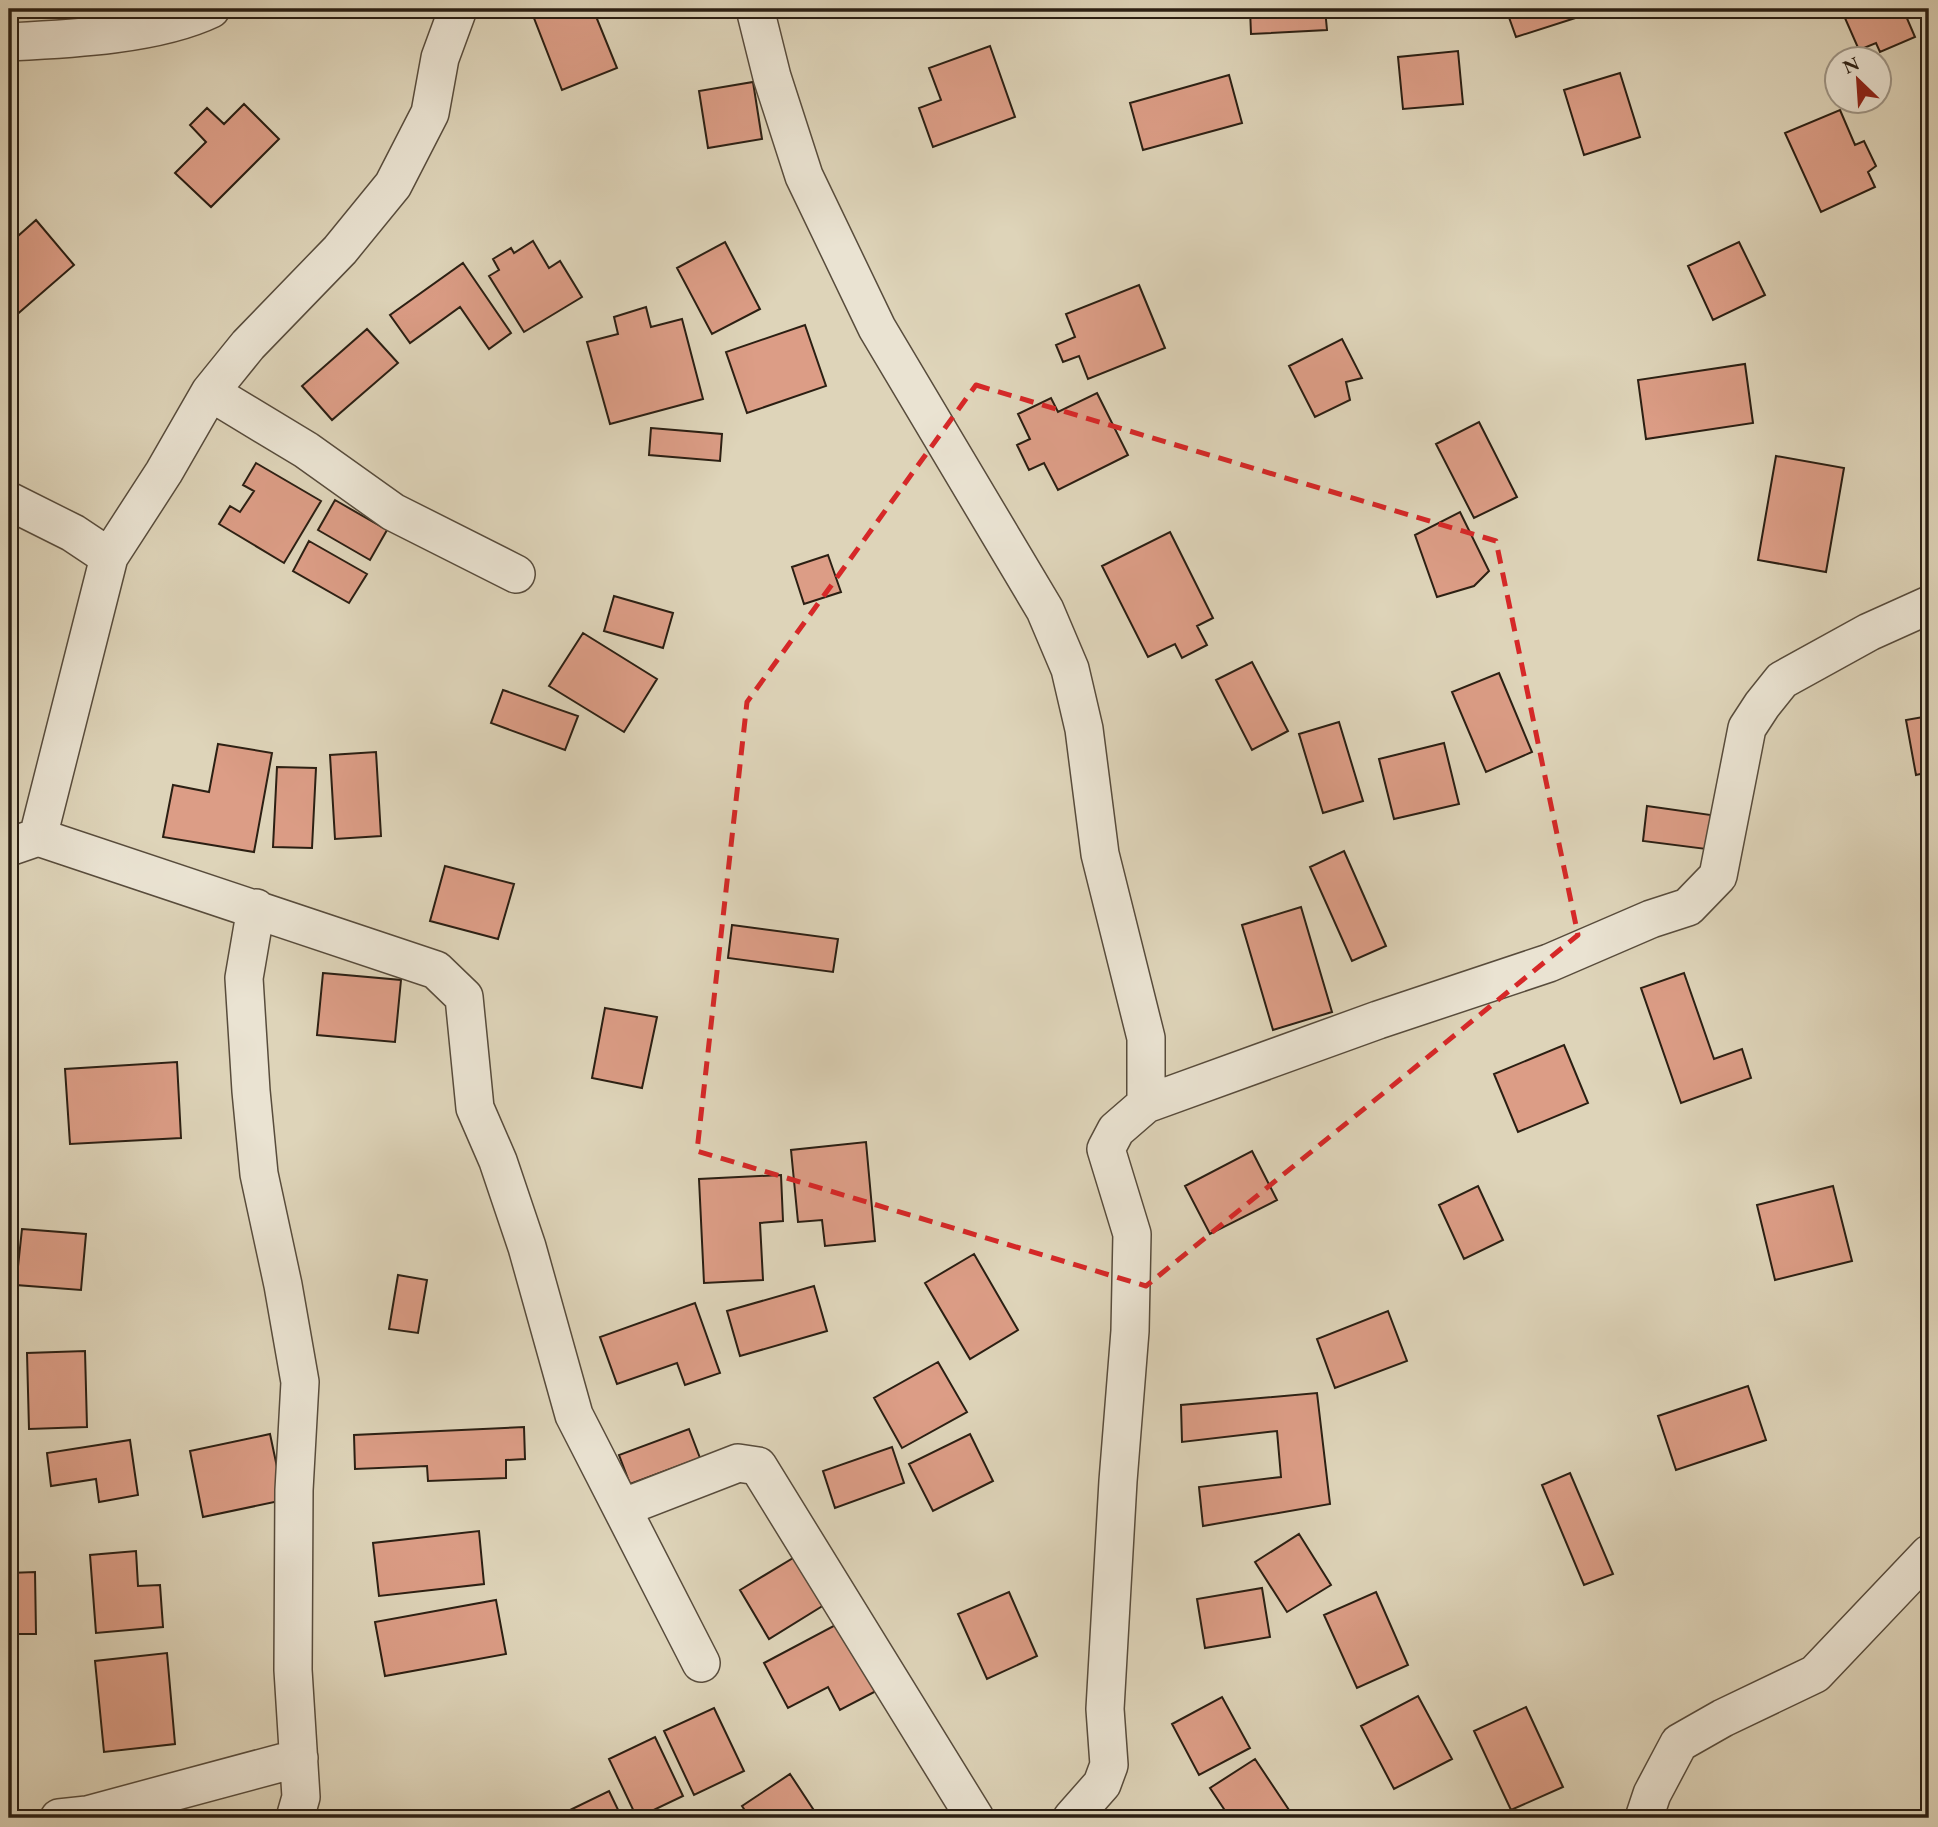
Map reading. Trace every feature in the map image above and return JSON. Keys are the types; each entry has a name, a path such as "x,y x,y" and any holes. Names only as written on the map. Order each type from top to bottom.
{"street":[{"path":"9,42 50,40 154,27 211,9"},
{"path":"458,9 440,58 430,113 393,185 340,250 248,345 210,392 164,472 109,557 23,842 256,908 436,970 464,997 475,1108 498,1161 527,1247 574,1415 701,1663"},
{"path":"755,9 772,76 804,176 877,328 1045,610 1070,669 1084,729 1100,854 1146,1038 1146,1104"},
{"path":"210,392 306,450 393,512 516,574"},
{"path":"9,501 73,533 109,557"},
{"path":"1072,1818 1102,1784 1110,1765 1105,1709 1118,1480 1130,1331 1132,1234 1106,1149 1116,1130 1146,1104 1378,1020 1549,964 1651,919 1688,907 1718,876 1747,728 1762,705 1783,680 1869,632 1929,605"},
{"path":"256,908 244,978 252,1105 259,1174 300,1382 294,1490 293,1670 301,1797 295,1818"},
{"path":"622,1508 738,1463 758,1466 975,1818"},
{"path":"1644,1818 1652,1794 1679,1743 1723,1718 1815,1674 1929,1553"},
{"path":"59,1818 87,1815 299,1758"}],"highlighted area":[{"path":"976,385 1496,541 1578,935 1146,1286 697,1151 747,702"}],"building":[{"path":"542,9 593,9 617,68 562,90 532,13"},
{"path":"1250,9 1325,9 1327,30 1251,34"},
{"path":"1506,9 1593,9 1594,12 1516,37"},
{"path":"1841,9 1903,9 1915,37 1892,47 1877,46 1876,43 1857,46"},
{"path":"990,46 1015,117 933,147 919,108 941,100 929,68"},
{"path":"1458,51 1463,104 1403,109 1398,57"},
{"path":"1620,73 1640,137 1584,155 1564,90"},
{"path":"1229,75 1242,123 1143,150 1130,103"},
{"path":"753,82 762,139 708,148 699,91"},
{"path":"244,104 279,139 211,207 175,173 206,142 190,125 207,108 224,124"},
{"path":"1826,116 1843,116 1855,145 1864,141 1876,166 1868,172 1875,187 1821,212 1785,133"},
{"path":"36,220 74,265 14,317 9,311 9,244"},
{"path":"533,241 549,268 560,261 582,297 524,332 489,276 499,270 493,259 511,248 514,253"},
{"path":"725,242 760,309 712,334 677,268"},
{"path":"1739,242 1765,295 1713,320 1688,266"},
{"path":"463,263 511,333 489,349 460,307 410,343 390,315"},
{"path":"1139,285 1165,348 1088,379 1079,356 1063,362 1056,345 1075,337 1066,314"},
{"path":"646,307 651,327 682,319 703,399 610,424 587,342 618,334 614,317"},
{"path":"805,325 826,386 747,413 726,352"},
{"path":"367,329 398,363 332,420 302,386"},
{"path":"1342,339 1362,378 1346,382 1350,400 1315,417 1289,366"},
{"path":"1745,364 1753,423 1646,439 1638,380"},
{"path":"1097,393 1128,455 1058,490 1044,463 1029,470 1017,445 1030,439 1018,414 1051,398 1058,412"},
{"path":"1479,422 1517,497 1474,518 1436,444"},
{"path":"651,428 722,434 720,461 649,455"},
{"path":"1776,456 1844,468 1826,572 1758,560"},
{"path":"256,463 321,501 284,563 219,524 230,506 240,512 254,491 243,485"},
{"path":"335,500 387,530 370,560 318,530"},
{"path":"1460,512 1489,571 1474,586 1437,597 1415,535"},
{"path":"1170,532 1213,618 1197,626 1207,645 1182,658 1175,644 1148,657 1102,566"},
{"path":"309,541 367,574 349,603 293,571"},
{"path":"828,555 841,592 804,604 792,567"},
{"path":"614,596 673,613 663,648 604,631"},
{"path":"583,633 657,679 624,732 549,686"},
{"path":"1252,662 1288,731 1252,750 1216,680"},
{"path":"1499,673 1532,752 1486,772 1452,692"},
{"path":"503,690 578,716 565,750 491,723"},
{"path":"1929,716 1929,772 1916,775 1906,720"},
{"path":"1339,722 1363,801 1323,813 1299,734"},
{"path":"1444,743 1459,804 1394,819 1379,759"},
{"path":"218,744 272,753 254,852 163,837 173,785 209,792"},
{"path":"376,752 381,836 335,839 330,755"},
{"path":"277,767 316,768 312,848 273,847"},
{"path":"1647,806 1711,815 1706,849 1643,841"},
{"path":"1344,851 1386,946 1352,961 1310,867"},
{"path":"445,866 514,884 498,939 430,921"},
{"path":"1301,907 1332,1012 1273,1030 1242,925"},
{"path":"732,925 838,939 833,972 728,958"},
{"path":"323,973 401,980 395,1042 317,1035"},
{"path":"1684,973 1714,1059 1742,1049 1751,1078 1681,1103 1641,988"},
{"path":"605,1008 657,1017 642,1088 592,1078"},
{"path":"1564,1045 1588,1103 1518,1132 1494,1074"},
{"path":"177,1062 181,1138 70,1144 65,1069"},
{"path":"866,1142 875,1241 825,1246 822,1220 798,1222 791,1150"},
{"path":"1252,1151 1277,1200 1210,1234 1185,1186"},
{"path":"781,1175 783,1221 760,1223 763,1280 704,1283 699,1179"},
{"path":"1478,1186 1503,1240 1464,1259 1439,1205"},
{"path":"1833,1186 1852,1261 1775,1280 1757,1205"},
{"path":"22,1229 86,1234 81,1290 16,1285"},
{"path":"974,1254 1018,1330 970,1359 925,1283"},
{"path":"398,1275 427,1280 418,1333 389,1329"},
{"path":"814,1286 827,1331 740,1356 727,1311"},
{"path":"695,1303 720,1373 685,1385 677,1363 617,1384 600,1337"},
{"path":"1388,1311 1407,1361 1335,1388 1317,1339"},
{"path":"85,1351 87,1427 29,1429 27,1353"},
{"path":"938,1362 967,1412 902,1448 874,1398"},
{"path":"1748,1386 1766,1440 1676,1470 1658,1416"},
{"path":"1317,1393 1330,1504 1203,1526 1199,1487 1281,1477 1277,1431 1182,1442 1181,1405"},
{"path":"524,1427 525,1459 506,1460 506,1478 428,1481 427,1466 355,1469 354,1435"},
{"path":"689,1429 700,1458 630,1484 619,1455"},
{"path":"270,1434 284,1500 203,1517 190,1451"},
{"path":"970,1434 993,1481 933,1511 909,1464"},
{"path":"130,1440 138,1495 99,1502 96,1479 51,1486 47,1453"},
{"path":"892,1447 904,1483 835,1508 823,1471"},
{"path":"1570,1473 1613,1574 1584,1585 1542,1485"},
{"path":"479,1531 484,1584 379,1596 373,1543"},
{"path":"1299,1534 1331,1585 1287,1612 1255,1562"},
{"path":"808,1549 837,1597 769,1639 740,1590"},
{"path":"136,1551 138,1586 160,1585 163,1627 96,1633 90,1555"},
{"path":"35,1572 36,1634 9,1634 9,1573"},
{"path":"1262,1588 1270,1637 1205,1648 1197,1599"},
{"path":"1009,1592 1037,1656 987,1679 958,1614"},
{"path":"1376,1592 1408,1665 1357,1688 1324,1615"},
{"path":"496,1600 506,1654 385,1676 375,1622"},
{"path":"841,1622 878,1690 840,1710 828,1687 788,1708 764,1663"},
{"path":"167,1653 175,1744 104,1752 95,1661"},
{"path":"1418,1696 1452,1759 1394,1789 1361,1726"},
{"path":"1222,1697 1250,1748 1199,1775 1172,1724"},
{"path":"1526,1707 1563,1787 1511,1810 1474,1731"},
{"path":"714,1708 744,1771 694,1795 664,1731"},
{"path":"655,1737 683,1796 637,1818 609,1759"},
{"path":"1255,1759 1289,1810 1277,1818 1230,1818 1210,1788"},
{"path":"790,1774 819,1818 750,1818 742,1806"},
{"path":"609,1791 622,1818 574,1818 570,1810"}]}
